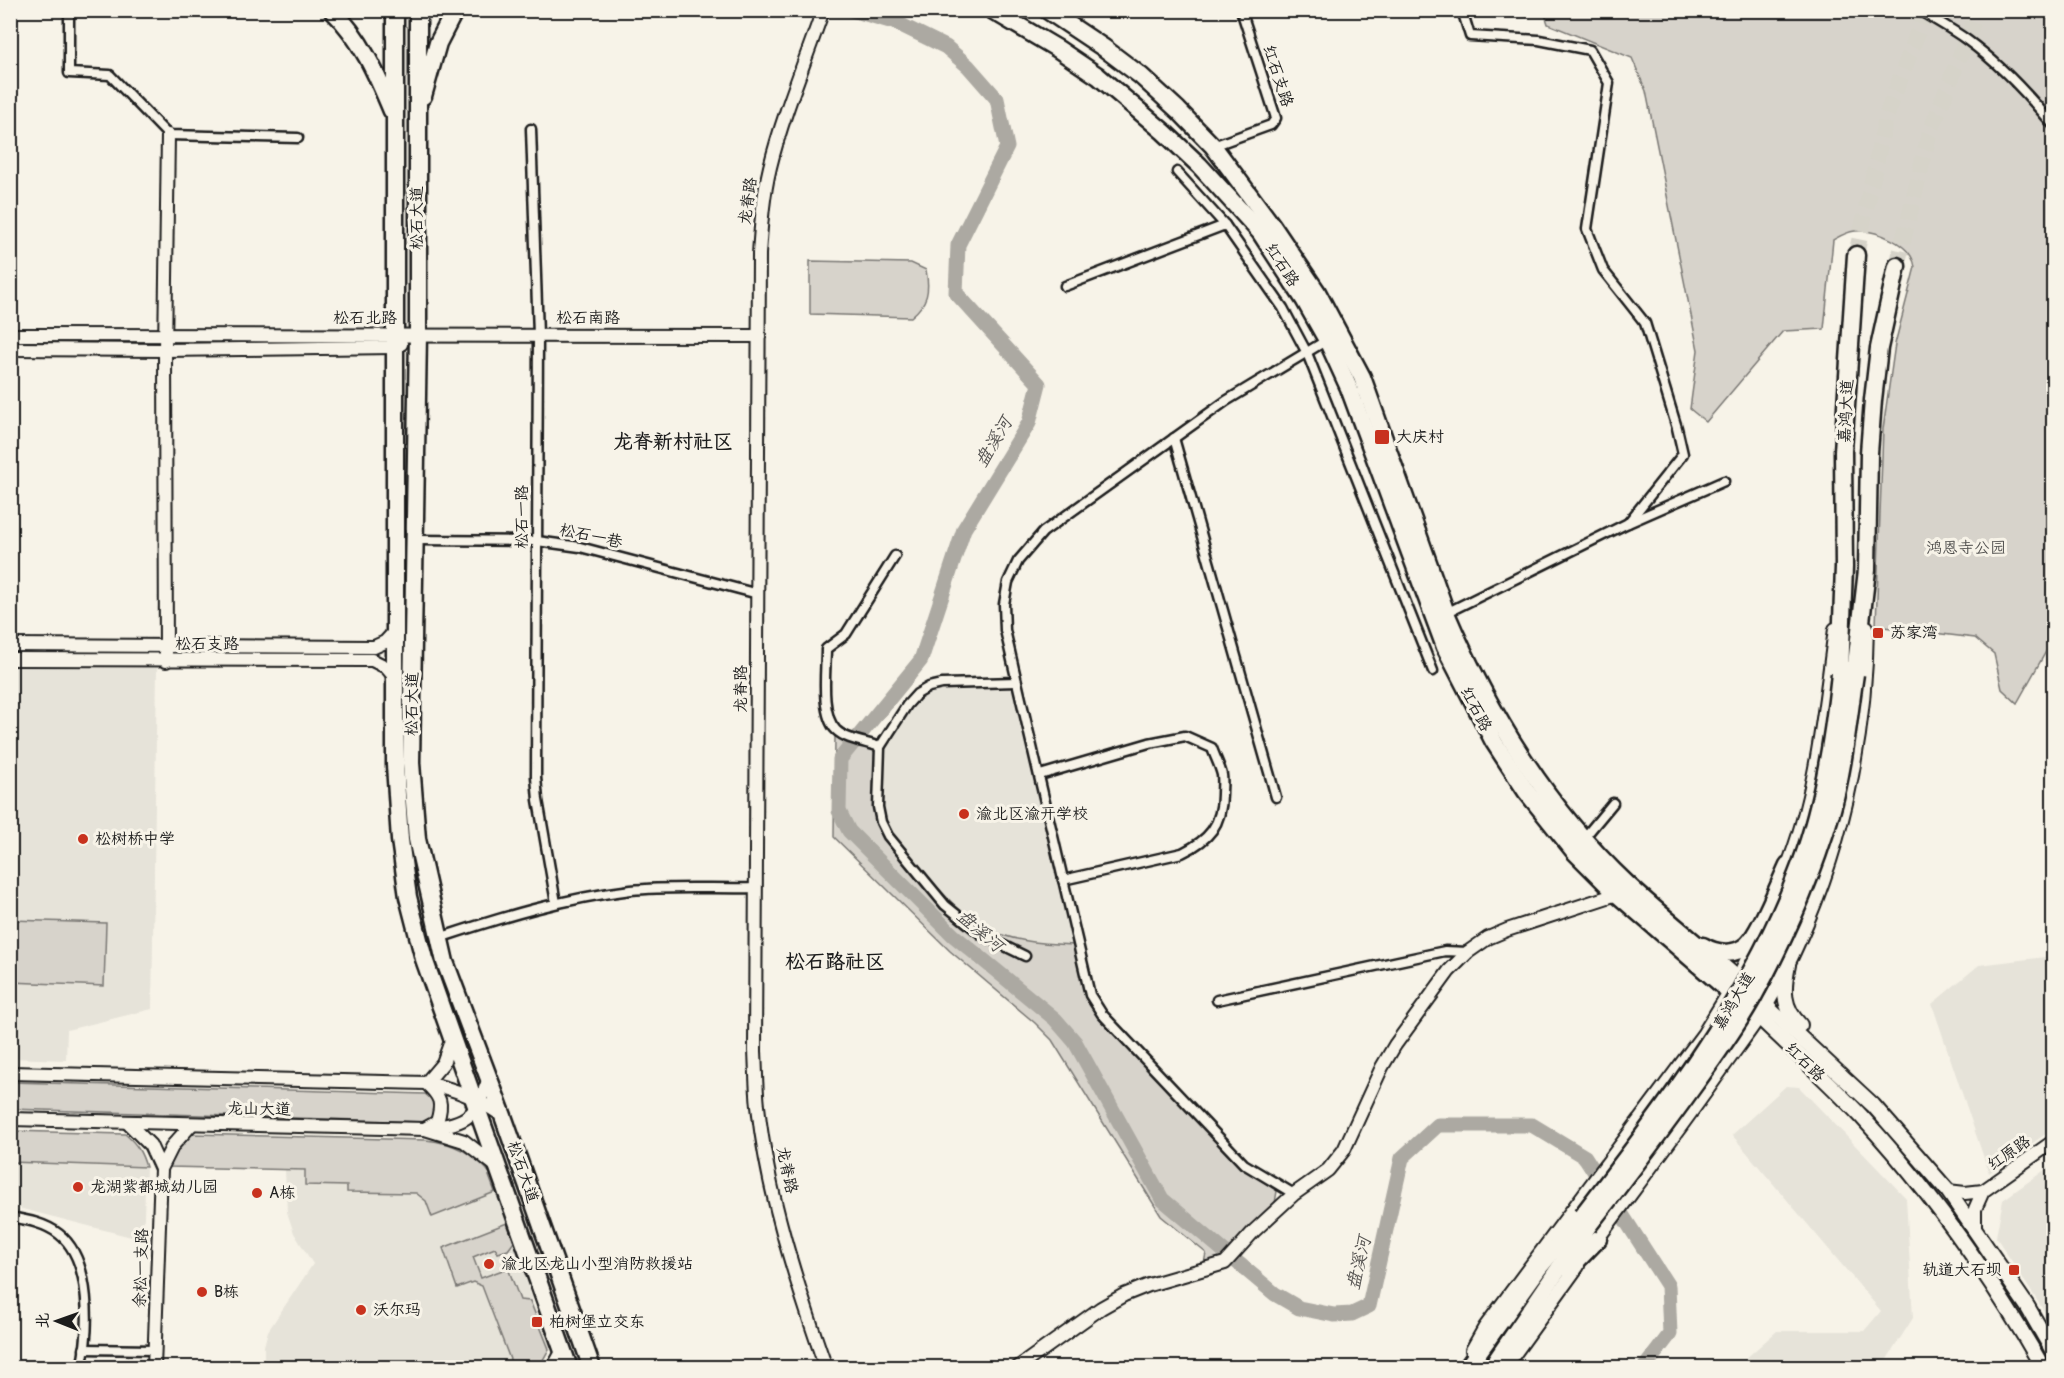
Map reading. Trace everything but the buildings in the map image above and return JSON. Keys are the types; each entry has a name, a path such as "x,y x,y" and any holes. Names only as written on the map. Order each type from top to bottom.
{"highway":[{"path":"332,10 344,21 359,44 378,77 395,117"},
{"name":"松石大道","path":"395,10 395,765 400,840 408,897 424,959 569,1368"},
{"name":"松石大道","path":"418,10 418,334 411,763 417,839 445,962 489,1077 592,1368"},
{"path":"417,117 438,44 455,10"},
{"name":"红石路","path":"992,10 1098,76 1199,165 1260,232 1305,301 1327,340 1349,388 1445,647 1494,742 1526,791 1574,851 1617,894 1734,985 1763,1011"},
{"name":"红石路","path":"1047,10 1141,76 1178,110 1213,146 1271,224 1317,292 1362,376 1446,613 1507,735 1538,781 1584,838 1626,883 1690,938 1734,985"},
{"name":"嘉鸿大道","path":"1465,1368 1538,1269 1584,1223 1648,1150 1724,1043 1752,998 1809,876 1831,811 1845,744 1847,674 1843,451 1856,255"},
{"name":"嘉鸿大道","path":"1847,674 1867,570 1869,453 1879,348 1897,266"},
{"path":"1690,938 1720,953 1739,950 1747,945 1758,929 1788,865"},
{"name":"嘉鸿大道","path":"1491,1368 1539,1300 1584,1223"}],"main road":[{"path":"1788,966 1784,997 1789,1012 1825,1050 1850,1083"},
{"name":"红石路","path":"1763,1011 1873,1105 1948,1191 2027,1306 2054,1353"},
{"name":"红石路","path":"1763,1011 1860,1116 1934,1203 2013,1314 2043,1368"}],"street":[{"path":"69,10 69,73 110,75 168,135 165,350 166,661"},
{"name":"龙脊路","path":"823,10 777,141 770,168 760,233 755,1051 758,1107 768,1169 784,1233 826,1368"},
{"name":"红石支路","path":"1213,146 1271,125 1276,118 1241,10"},
{"path":"1462,10 1470,36 1539,40 1590,50 1609,83 1587,229 1603,270 1645,323 1683,454 1628,523"},
{"path":"1919,10 1967,40 1994,62 2054,126"},
{"name":"松石一路","path":"531,129 538,335 536,777 556,903"},
{"path":"168,135 298,138"},
{"path":"1177,172 1225,225 1283,308 1307,353 1433,671"},
{"path":"1065,286 1225,225"},
{"name":"松石南路","path":"418,334 759,336"},
{"name":"松石北路","path":"10,349 165,350 395,341 418,334"},
{"name":"松石北路","path":"10,335 395,341"},
{"path":"1294,1194 1244,1164 1102,1014 1090,994 1005,630 1004,604 1008,582 1018,561 1043,532 1226,401 1327,340"},
{"path":"1174,438 1276,797"},
{"path":"1446,613 1628,523 1725,481"},
{"name":"松石一巷","path":"414,540 537,541 580,547 758,594"},
{"path":"880,747 836,730 826,710 826,649 846,634 895,556"},
{"name":"嘉鸿大道","path":"1501,1368 1512,1356 1584,1223 1628,1135 1704,1033 1734,985 1762,928 1788,865 1808,802 1818,749 1844,567"},
{"name":"嘉鸿大道","path":"1465,1368 1485,1327 1584,1223 1658,1159 1763,1011 1788,966 1825,879 1845,810 1858,747 1867,677 1867,570"},
{"name":"松石支路","path":"10,645 374,647 385,642 396,630"},
{"name":"松石支路","path":"10,659 372,660 386,668 396,679"},
{"path":"1017,682 942,684 929,687 917,694 907,705 880,747 878,807 881,822 888,836 945,905 982,935 1025,956"},
{"path":"1040,776 1149,743 1185,736 1212,748 1222,776 1222,806 1216,825 1208,837 1197,846 1182,853 1063,880"},
{"path":"1584,838 1613,803"},
{"path":"439,938 556,903 633,890 756,888"},
{"path":"1017,1368 1101,1308 1124,1295 1149,1285 1225,1263 1254,1231 1294,1194 1328,1170 1344,1150 1382,1067 1395,1045 1449,970 1468,952 1488,938 1507,930 1617,894"},
{"path":"1762,928 1762,943 1770,953 1785,954 1798,945"},
{"path":"1217,1000 1445,951 1468,952"},
{"path":"425,1129 437,1122 442,1108 437,1094 426,1083 443,1063 452,1038"},
{"name":"龙山大道","path":"10,1073 426,1083 453,1089 503,1116"},
{"path":"425,1129 457,1124 476,1102 489,1077"},
{"name":"龙山大道","path":"10,1119 425,1129 464,1141 496,1166"},
{"path":"127,1122 150,1145 161,1169"},
{"path":"161,1169 173,1145 192,1124"},
{"name":"红原路","path":"1983,1191 2054,1142"},
{"name":"余松一支路","path":"154,1368 161,1169"},
{"path":"1948,1191 1965,1193 1983,1191"},
{"path":"1975,1228 1975,1209 1983,1191"},
{"path":"10,1217 43,1225 58,1233 70,1246 79,1262 86,1311 81,1368"},
{"path":"84,1348 154,1350"},
{"path":"552,1368 563,1350"}],"shaded area":[{"name":"松树桥中学","path":"11,667 157,668 152,1009 67,1030 66,1060 11,1058"},
{"name":"渝北区渝开学校","path":"1015,688 1075,945 1037,944 1002,936 985,929 950,902 892,835 885,821 882,806 884,750 911,707 920,697 943,689"},
{"path":"2053,956 2053,1129 1989,1173 1932,1004 1979,965"},
{"path":"1786,1086 1799,1087 1906,1198 1913,1318 1882,1367 1736,1367 1777,1331 1864,1331 1881,1311 1732,1135"},
{"name":"龙湖紫都城幼儿园","path":"11,1162 146,1167 143,1240 11,1206"},
{"path":"2053,1164 2053,1325 1996,1237 2003,1200"},
{"path":"285,1170 492,1176 523,1261 531,1298 551,1349 541,1367 264,1368 264,1346 268,1331 313,1264 294,1233 287,1212"}],"green space":[{"name":"鸿恩寺公园","path":"1544,11 2053,11 2053,639 2017,703 2002,689 1994,654 1975,638 1876,626 1883,429 1895,344 1915,267 1907,251 1882,235 1863,231 1843,234 1833,240 1824,329 1783,331 1706,422 1690,409 1698,350 1646,91 1632,58 1548,24"},
{"path":"810,261 911,263 926,270 928,284 926,296 921,307 911,317 810,314"},
{"path":"835,736 884,750 882,802 886,825 899,844 954,904 970,918 1003,935 1023,940 1075,945 1087,994 1243,1168 1277,1191 1275,1203 1221,1257 1204,1264 1206,1253 1161,1216 1052,1040 950,951 834,837"},
{"path":"11,920 106,923 104,986 11,982"},
{"path":"11,1082 425,1094 434,1101 434,1115 424,1122 11,1109"},
{"path":"11,1131 125,1134 133,1141 146,1167 11,1162"},
{"path":"192,1134 436,1141 463,1150 478,1161 492,1176 489,1176 495,1192 432,1217 426,1201 416,1193 347,1192 347,1186 305,1185 305,1170 168,1167 175,1154"},
{"path":"507,1223 514,1242 508,1250 498,1253 495,1248 473,1257 481,1278 508,1268 520,1300 530,1301 549,1349 539,1367 508,1367 511,1362 482,1286 473,1282 457,1288 443,1248"}],"waterway":[{"name":"盘溪河","path":"852,10 897,23 946,47 968,66 997,99 1007,147 958,245 956,293 1039,384 1029,423 964,529 921,660 840,759 839,811 849,831 953,935 1055,1019 1075,1042 1162,1199 1275,1294 1299,1308 1334,1315 1352,1314 1369,1306 1402,1158 1438,1125 1532,1125 1585,1157 1668,1286 1670,1334 1644,1368"}],"tunnel":[{"path":"1856,255 1886,117 1926,10"},
{"path":"1897,266 1929,135 1978,10"}],"place":[{"name":"大庆村","path":"1382,437"},
{"name":"苏家湾","path":"1878,633"},
{"name":"渝北区渝开学校","path":"964,814"},
{"name":"松树桥中学","path":"83,839"},
{"name":"龙湖紫都城幼儿园","path":"78,1187"},
{"name":"A栋","path":"257,1193"},
{"name":"渝北区龙山小型消防救援站","path":"489,1264"},
{"name":"轨道大石坝","path":"2014,1270"},
{"name":"B栋","path":"202,1292"},
{"name":"沃尔玛","path":"361,1310"},
{"name":"柏树堡立交东","path":"537,1322"}],"district":[{"name":"龙脊新村社区","path":"673,441"},
{"name":"松石路社区","path":"835,961"}]}
